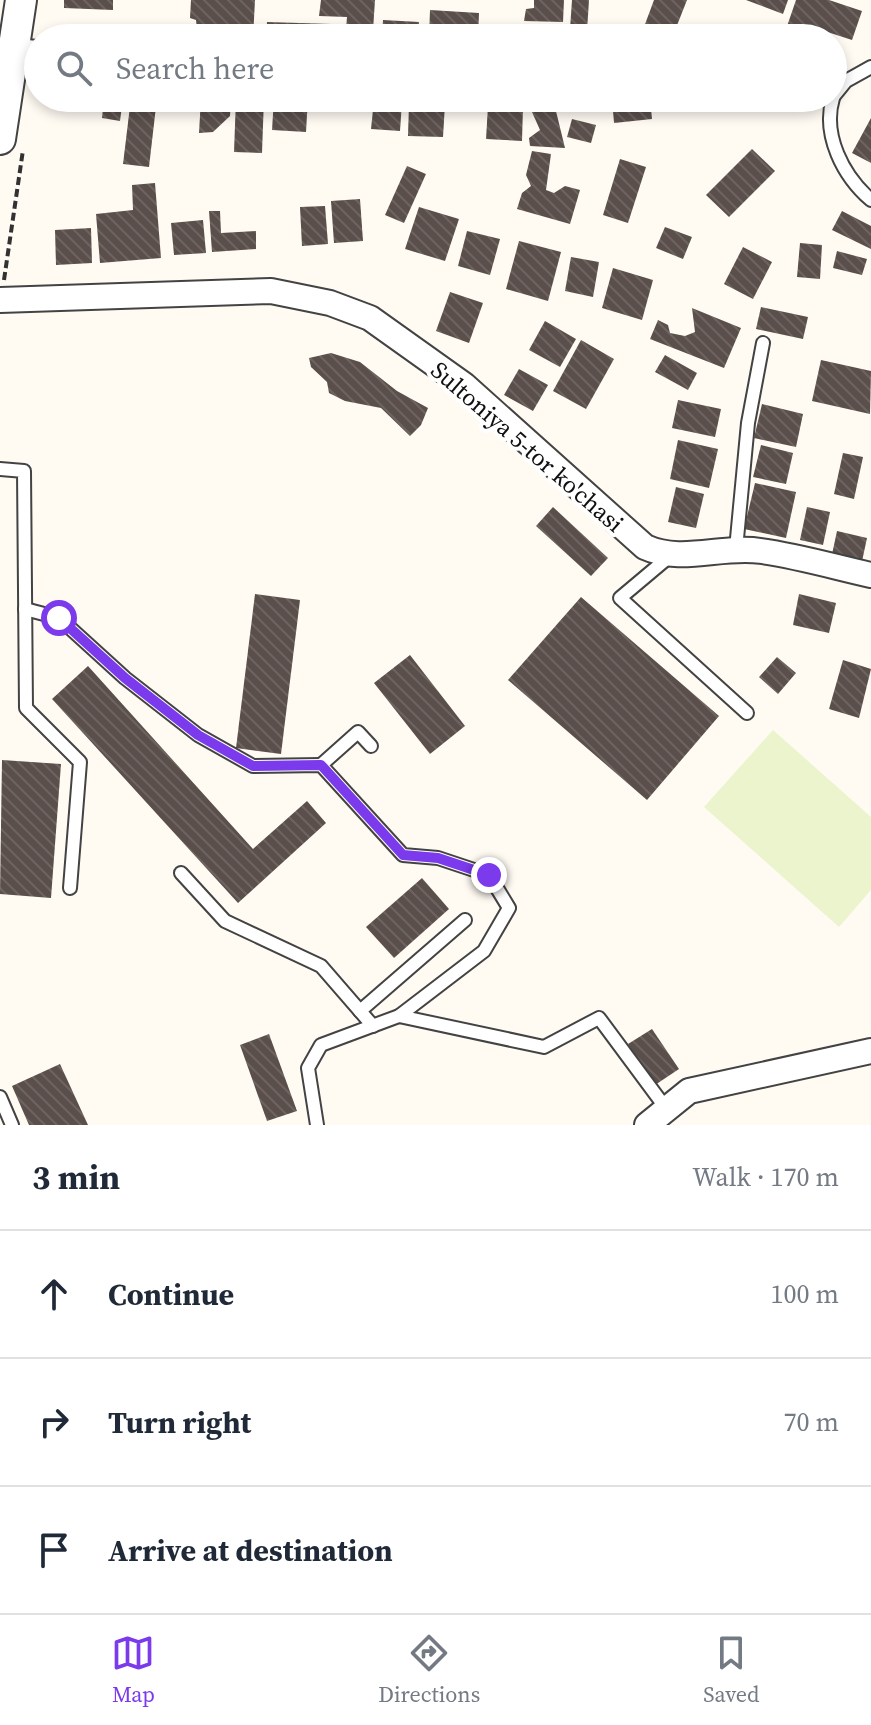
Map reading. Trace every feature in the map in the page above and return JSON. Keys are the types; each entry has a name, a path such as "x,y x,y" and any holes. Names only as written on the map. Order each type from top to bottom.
{"street":[{"path":"21,0 24,31"},
{"path":"12,143 24,65"},
{"name":"Sultoniya 5-tor ko'chasi","path":"1,300 271,291 330,303 370,318 464,385 620,528 645,547 670,556"},
{"path":"670,556 736,549 761,551 871,575"},
{"path":"647,1125 665,1107 703,1086 871,1051"}],"lane":[{"path":"847,80 871,67"},
{"path":"832,112 830,126 839,158 847,175 871,200"},
{"path":"736,549 748,423 763,343"},
{"path":"0,469 24,471 26,708 80,762 70,888"},
{"path":"670,556 620,598 747,713"},
{"path":"25,609 59,618 125,678 198,735 253,766 321,765 358,732 371,746"},
{"path":"317,1125 308,1068 321,1045 399,1016 484,951 509,908 489,875 438,858 403,855 321,765"},
{"path":"181,873 225,921 321,966 373,1026"},
{"path":"360,1011 465,920"},
{"path":"399,1016 544,1047 599,1018 665,1107"},
{"path":"0,1097 12,1125"}],"path":[{"path":"1,300 12,143"}],"green space":[{"path":"773,730 871,817 871,890 839,927 704,807"}],"building":[{"path":"64,0 113,0 113,10 64,8"},
{"path":"191,0 255,0 254,24 196,24 196,20 190,18"},
{"path":"321,0 375,0 373,24 346,24 347,17 319,16"},
{"path":"534,0 564,0 563,22 524,21 526,9 534,8"},
{"path":"572,0 589,0 587,24 570,24"},
{"path":"654,0 687,0 678,24 645,24"},
{"path":"746,0 788,0 783,14"},
{"path":"796,0 829,0 862,11 852,40 847,38 847,24 788,24"},
{"path":"430,10 479,13 479,24 430,24"},
{"path":"383,20 419,22 419,24 383,24"},
{"path":"267,22 332,24 267,24"},
{"path":"103,112 121,112 120,121 102,118"},
{"path":"129,112 155,112 149,167 123,164"},
{"path":"200,112 230,112 230,116 213,132 199,133"},
{"path":"235,112 263,112 262,153 234,152"},
{"path":"273,112 307,112 306,132 272,130"},
{"path":"373,112 401,112 400,131 371,129"},
{"path":"409,112 445,112 443,137 408,136"},
{"path":"488,112 523,112 522,141 486,139"},
{"path":"532,112 556,112 565,148 530,146 529,138 540,130"},
{"path":"613,112 651,112 652,119 614,123"},
{"path":"871,118 871,163 852,153"},
{"path":"572,119 596,125 591,143 567,137"},
{"path":"752,149 775,171 729,217 706,195"},
{"path":"532,151 551,154 546,190 554,193 565,186 580,190 570,224 517,209 522,193 531,186 526,175"},
{"path":"620,159 646,167 628,223 603,215"},
{"path":"407,166 426,174 404,223 385,215"},
{"path":"155,183 161,258 100,263 96,214 133,210 132,185"},
{"path":"360,199 363,241 334,243 331,201"},
{"path":"325,206 328,244 302,246 300,207"},
{"path":"419,207 459,219 445,261 405,249"},
{"path":"209,211 220,211 221,233 256,231 256,249 212,252"},
{"path":"842,211 871,226 871,249 832,230"},
{"path":"203,220 206,253 174,255 171,223"},
{"path":"665,227 692,237 683,259 656,248"},
{"path":"91,228 92,263 56,265 55,230"},
{"path":"467,231 500,239 490,275 458,266"},
{"path":"519,241 561,252 548,301 506,289"},
{"path":"800,243 822,245 820,279 797,277"},
{"path":"743,247 772,262 753,299 724,284"},
{"path":"837,251 867,259 862,275 833,268"},
{"path":"571,257 599,262 593,297 565,291"},
{"path":"613,268 653,280 642,320 602,308"},
{"path":"450,292 483,303 469,343 436,331"},
{"path":"761,307 808,317 803,339 756,329"},
{"path":"692,308 741,328 724,368 650,339 658,320 668,325 670,333 685,336 695,332"},
{"path":"545,321 576,339 560,367 529,350"},
{"path":"581,340 614,359 586,409 553,391"},
{"path":"331,353 360,362 397,391 428,408 421,425 410,436 381,408 345,401 329,393 327,382 311,367 309,358"},
{"path":"665,355 697,373 688,390 655,372"},
{"path":"821,360 871,371 870,414 812,401"},
{"path":"519,369 548,385 533,411 504,395"},
{"path":"678,400 721,409 715,437 672,428"},
{"path":"762,404 803,414 796,447 754,438"},
{"path":"678,440 718,449 709,488 670,479"},
{"path":"761,445 793,453 786,484 753,477"},
{"path":"843,453 863,457 854,499 834,494"},
{"path":"755,483 796,492 786,538 744,529"},
{"path":"676,487 704,494 696,528 668,522"},
{"path":"553,507 608,558 591,576 536,526"},
{"path":"807,507 830,512 823,545 800,540"},
{"path":"837,531 867,538 861,566 831,559"},
{"path":"255,594 300,600 281,754 236,748"},
{"path":"799,594 836,603 829,633 793,625"},
{"path":"581,597 719,716 647,800 508,680"},
{"path":"410,655 465,726 430,754 374,683"},
{"path":"777,657 796,673 778,694 759,677"},
{"path":"843,660 871,669 859,718 829,709"},
{"path":"88,666 253,849 307,801 326,823 238,903 52,699"},
{"path":"2,760 61,764 51,898 0,894"},
{"path":"422,878 449,909 394,958 366,927"},
{"path":"652,1029 679,1069 655,1085 628,1044"},
{"path":"269,1034 297,1111 267,1121 240,1045"},
{"path":"60,1064 88,1125 29,1125 12,1086"}],"route":[{"path":"59,618 125,678 198,735 253,766 321,765 403,855 438,858 489,875"}]}
